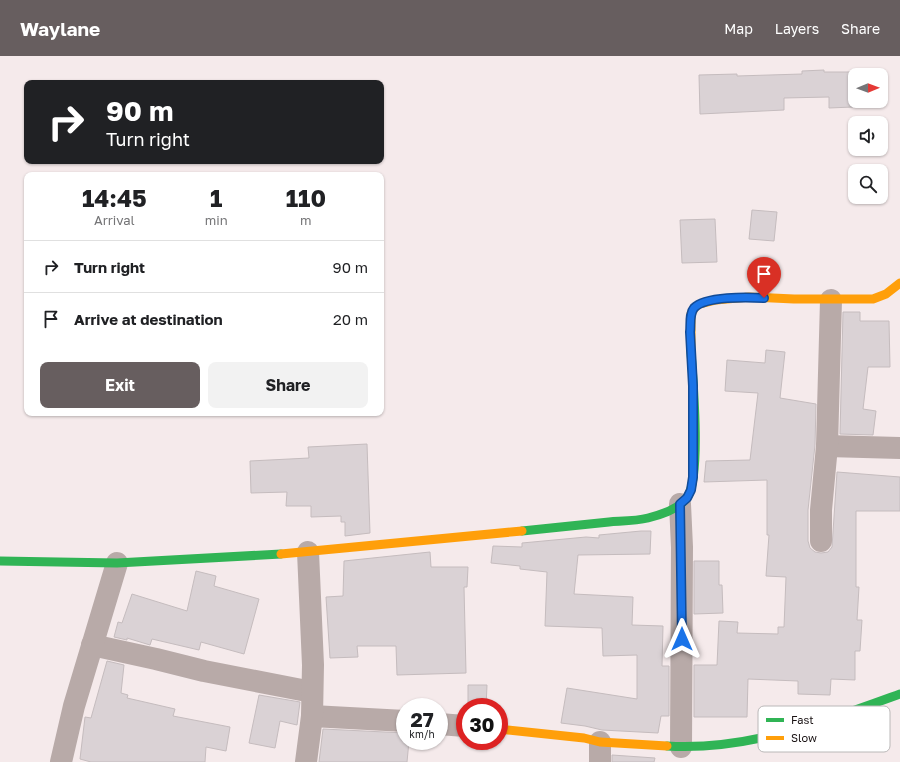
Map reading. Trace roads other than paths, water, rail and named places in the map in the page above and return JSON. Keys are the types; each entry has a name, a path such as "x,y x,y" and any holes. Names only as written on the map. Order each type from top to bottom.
{"street":[{"path":"0,561 117,563 308,552 648,518 680,504 687,498 691,490 693,477 693,386 690,332 691,314 695,307 700,304 716,300 749,297 831,300 873,299 886,294 900,283"},
{"path":"821,541 827,446 831,300"},
{"path":"827,446 900,448"},
{"path":"680,504 682,570 681,747"},
{"path":"306,762 312,716 313,642 308,552"},
{"path":"61,762 74,706 117,563"},
{"path":"92,645 204,671 312,692"},
{"path":"866,706 900,694"},
{"path":"312,716 396,721"},
{"path":"508,730 584,738 600,752 720,745 745,742 758,738"}]}
